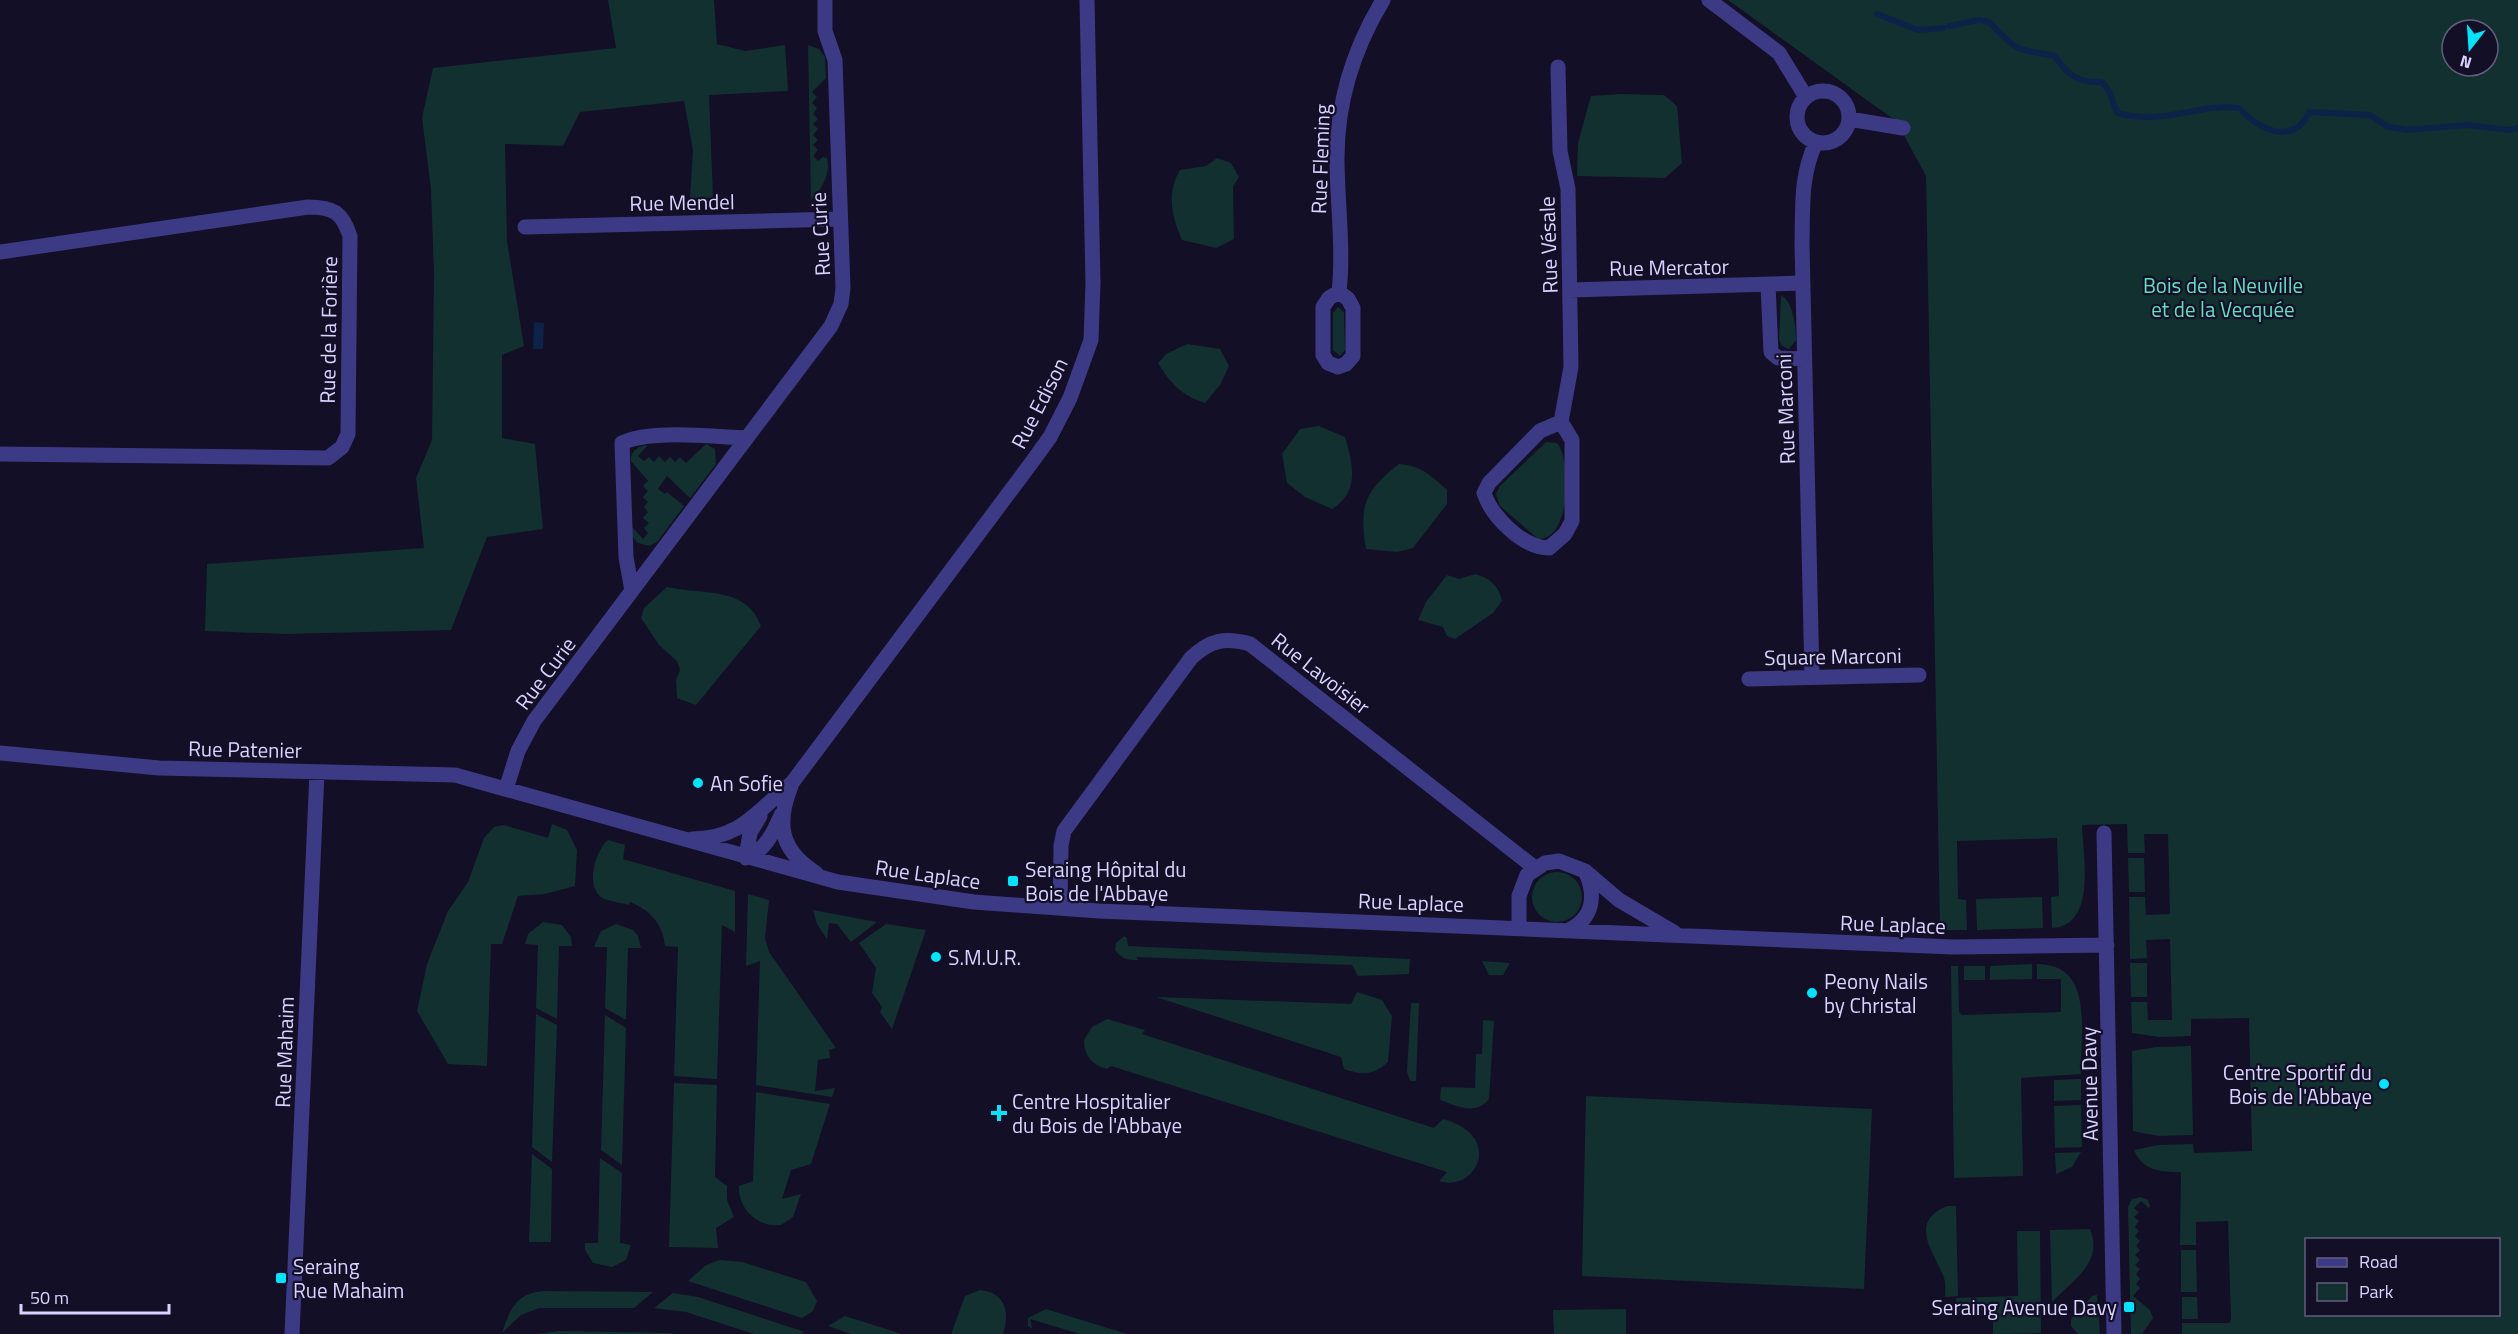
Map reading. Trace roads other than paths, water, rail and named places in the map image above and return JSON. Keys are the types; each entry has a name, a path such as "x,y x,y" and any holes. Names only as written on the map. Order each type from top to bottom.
{"street":[{"name":"Rue Curie","path":"506,789 518,751 534,721 831,326 837,314 843,288 835,60 825,32 825,0"},
{"name":"Rue Edison","path":"679,839 697,839 739,828 764,810 792,783 1050,437 1083,364 1091,340 1094,283 1087,0"},
{"name":"Rue Fleming","path":"1339,292 1337,156 1341,107 1358,50 1383,0"},
{"path":"1709,0 1779,53 1806,97"},
{"name":"Rue Vésale","path":"1558,67 1560,152 1568,189 1571,368 1561,422"},
{"path":"1814,92 1831,92 1844,103 1849,119 1841,135 1825,143 1816,142 1802,134 1798,126 1797,110 1806,97 1814,92"},
{"path":"1849,119 1903,128"},
{"name":"Rue Marconi","path":"1812,676 1804,359 1803,183 1806,164 1816,142"},
{"name":"Rue de la Forière","path":"0,252 308,207 325,207 337,213 345,222 350,237 348,434 342,447 328,458 0,454"},
{"name":"Rue Mendel","path":"525,226 839,219"},
{"name":"Rue Mercator","path":"1570,290 1803,284"},
{"path":"1768,285 1771,352 1778,358 1804,359"},
{"path":"1561,422 1572,440 1572,521 1565,534 1550,548 1539,548 1527,543 1488,507 1484,493 1489,483 1540,431 1561,422"},
{"path":"632,591 626,557 622,443 632,438 649,436 747,438"},
{"name":"Rue Lavoisier","path":"1060,908 1061,846 1064,831 1191,658 1203,646 1218,640 1231,639 1250,644 1535,868"},
{"name":"Square Marconi","path":"1749,679 1919,675"},
{"name":"Rue Patenier","path":"0,753 159,768 436,774 489,784"},
{"name":"Rue Mahaim","path":"292,1334 317,772"},
{"name":"Rue Edison","path":"792,783 782,813 788,847 804,865 825,879"},
{"name":"Rue Laplace","path":"489,784 825,879 913,895 1060,908 1679,936 1953,947 2107,945"},
{"path":"764,810 750,833 746,858 752,856 768,839 782,813"},
{"name":"Avenue Davy","path":"2104,833 2114,1334"},
{"name":"Rue Laplace","path":"1535,868 1559,861 1571,864 1619,900 1679,936"},
{"path":"1519,928 1522,885 1535,868"},
{"path":"1569,930 1584,919 1592,902 1586,873"}],"water":[{"path":"534,322 544,323 543,349 533,349"}],"waterway":[{"path":"1877,14 1918,30 1943,28"},
{"path":"1949,26 1979,20 1989,22 2018,48 2055,56 2074,77 2101,82 2107,89 2118,113 2151,117 2224,107 2239,108 2258,124 2282,132 2298,127 2310,112 2370,115 2386,126 2407,130 2467,125 2509,130 2518,128"}],"place":[{"name":"An Sofie","path":"698,783"},
{"name":"Seraing Hôpital du Bois de l'Abbaye","path":"1013,881"},
{"name":"S.M.U.R.","path":"936,957"},
{"name":"Peony Nails by Christal","path":"1812,993"},
{"name":"Centre Sportif du Bois de l'Abbaye","path":"2384,1084"},
{"name":"Centre Hospitalier du Bois de l'Abbaye","path":"999,1113"},
{"name":"Seraing Rue Mahaim","path":"281,1278"},
{"name":"Seraing Avenue Davy","path":"2129,1307"}],"park label":[{"name":"Bois de la Neuville et de la Vecquée","path":"2223,297"}]}
